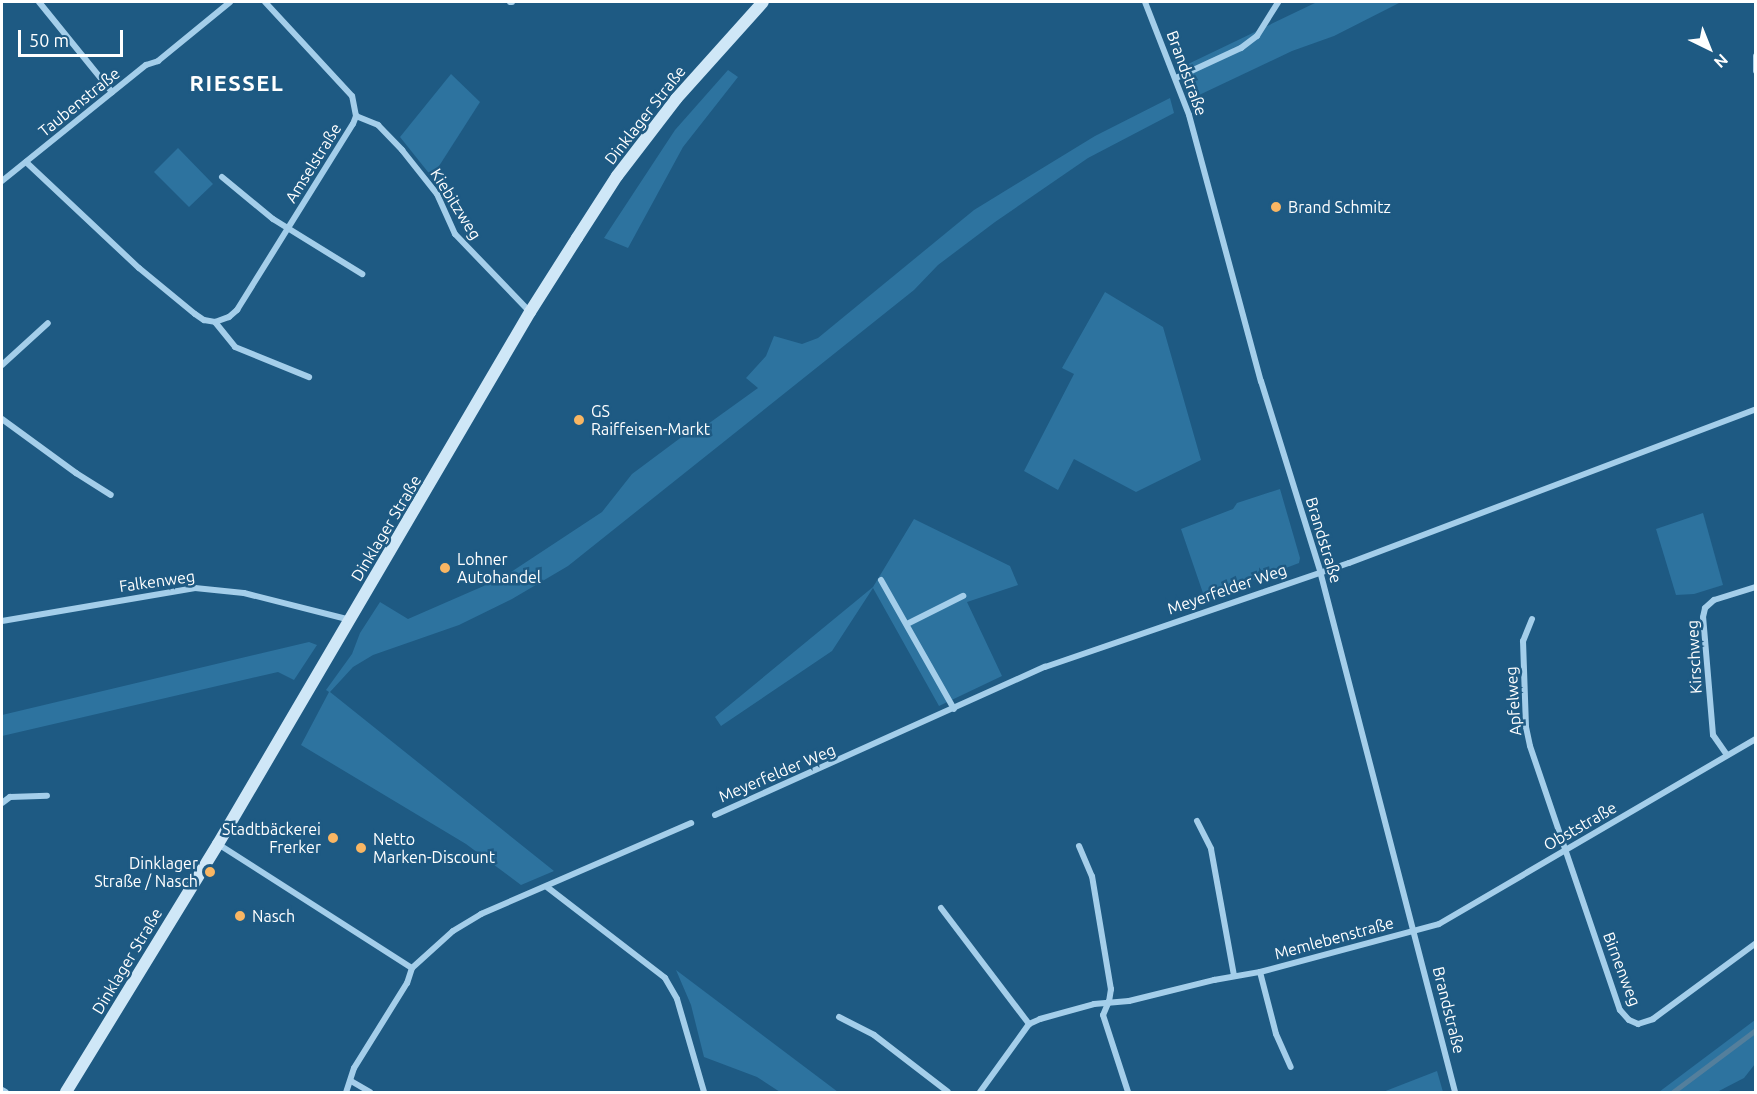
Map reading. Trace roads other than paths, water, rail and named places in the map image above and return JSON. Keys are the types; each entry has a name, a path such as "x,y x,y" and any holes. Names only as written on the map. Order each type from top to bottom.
{"main road":[{"name":"Dinklager Straße","path":"66,1092 218,844 530,312 617,176 676,99 763,2"}],"street":[{"path":"39,2 112,92"},
{"name":"Taubenstraße","path":"2,181 146,65 158,61 231,2"},
{"name":"Amselstraße","path":"215,322 229,317 237,310 356,116 352,96 265,2"},
{"name":"Brandstraße","path":"1145,2 1176,78 1261,381 1320,572 1416,931 1455,1092"},
{"path":"1176,78 1241,48 1257,36 1278,2"},
{"path":"1755,56 1755,71"},
{"name":"Kiebitzweg","path":"356,116 378,125 402,150 437,194 455,234 530,312"},
{"path":"26,162 94,228 155,281 195,314 204,320 215,322 234,347 309,377"},
{"name":"Amselstraße","path":"222,177 273,219 362,274"},
{"path":"2,365 48,323"},
{"name":"Meyerfelder Weg","path":"715,814 1045,667 1360,559 1755,409"},
{"path":"2,419 76,473 111,495"},
{"path":"881,579 954,709"},
{"name":"Kirschweg","path":"1727,755 1713,735 1703,617 1705,608 1714,600 1755,587"},
{"name":"Falkenweg","path":"2,621 195,588 244,593 351,620"},
{"path":"907,624 963,596"},
{"name":"Apfelweg","path":"1532,619 1523,641 1526,727 1565,849"},
{"name":"Obststraße","path":"1416,931 1439,924 1755,739"},
{"path":"2,803 10,797 47,796"},
{"path":"1197,821 1211,849 1234,976"},
{"path":"346,1092 354,1068 407,983 412,968 453,931 481,914 547,888 691,823"},
{"path":"218,844 412,968"},
{"path":"1079,846 1092,876 1111,989 1103,1015 1128,1092"},
{"name":"Birnenweg","path":"1565,849 1620,1010 1629,1020 1638,1024 1653,1019 1755,943"},
{"path":"547,888 665,978 677,999 704,1092"},
{"path":"941,908 1029,1024 980,1092"},
{"name":"Memlebenstraße","path":"1029,1024 1109,1001 1129,1001 1260,972 1416,931"},
{"name":"Memlebenstraße","path":"1260,972 1276,1034 1292,1067"},
{"path":"839,1017 874,1035 948,1092"},
{"path":"351,1081 370,1092"},
{"path":"2,1090 6,1092"}],"waterway":[{"path":"1673,1092 1756,1030"}],"place":[{"name":"Brand Schmitz","path":"1276,207"},
{"name":"GS Raiffeisen-Markt","path":"579,420"},
{"name":"Lohner Autohandel","path":"445,568"},
{"name":"Stadtbäckerei Frerker","path":"333,838"},
{"name":"Netto Marken-Discount","path":"361,848"},
{"name":"Dinklager Straße / Nasch","path":"210,872"},
{"name":"Nasch","path":"240,916"}],"district":[{"name":"RIESSEL","path":"237,83"}]}
